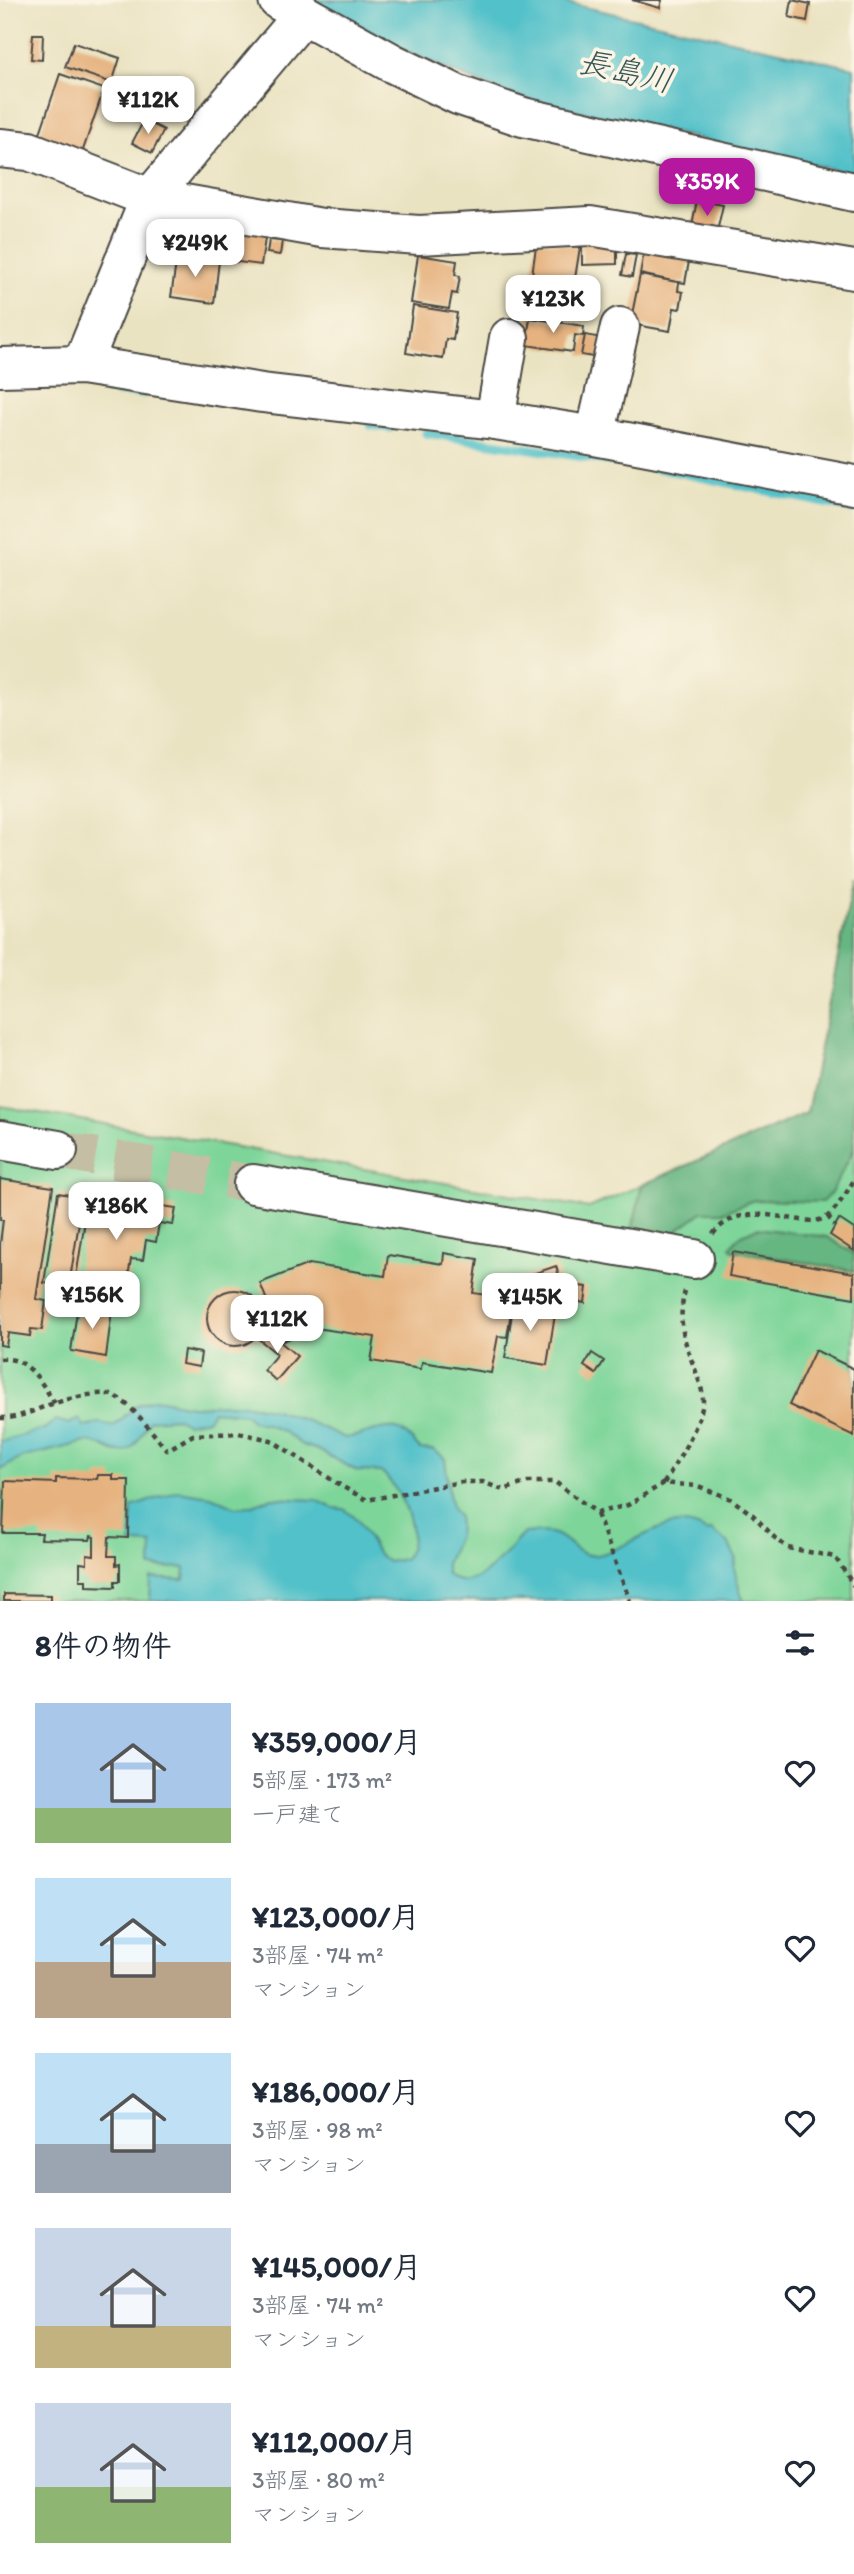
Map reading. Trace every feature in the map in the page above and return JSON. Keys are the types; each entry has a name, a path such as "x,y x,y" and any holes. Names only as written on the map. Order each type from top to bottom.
{"street":[{"path":"82,365 150,198 291,7 392,63 458,95 523,117 854,192"},
{"path":"0,148 29,151 150,198 322,228 405,234 590,226 854,270"},
{"path":"595,436 620,327"},
{"path":"495,420 509,338"},
{"path":"0,367 82,365 262,393 495,420 854,485"},
{"path":"0,1140 58,1150"},
{"path":"253,1184 694,1259"}],"path":[{"path":"597,1513 628,1505 664,1483 694,1427 703,1401 698,1378 681,1331 682,1302 694,1259 717,1229 737,1218 762,1213 819,1221 828,1216 854,1180"},
{"path":"828,1216 834,1226"},
{"path":"0,1359 15,1359 27,1365 55,1403"},
{"path":"0,1418 13,1419 55,1403 103,1393 113,1395 125,1403 167,1450 193,1435 239,1433 271,1440 367,1500 461,1482 483,1482 503,1490 528,1482 555,1482 597,1513 630,1601"},
{"path":"664,1483 698,1486 732,1499 788,1548 835,1557 854,1586"}],"green space":[{"path":"854,878 854,1601 0,1601 0,1106 589,1208 807,1113"},
{"path":"854,878 854,1149 831,1193 822,1202 754,1200 724,1212 702,1212 665,1239 632,1231 642,1185 807,1113"},
{"path":"757,1228 827,1237 854,1254 854,1271 733,1250 731,1247 738,1237"}],"water":[{"name":"長島川","path":"313,0 554,0 854,68 854,174 513,96 397,47"},
{"path":"154,1399 192,1406 230,1404 275,1410 345,1438 378,1429 394,1428 402,1431 420,1449 434,1450 445,1459 452,1508 458,1516 458,1536 446,1564 446,1573 456,1580 467,1581 478,1577 499,1561 524,1533 558,1535 584,1554 598,1555 652,1531 680,1524 693,1525 707,1532 711,1530 728,1543 736,1558 734,1568 745,1601 150,1601 151,1578 184,1580 185,1568 151,1567 152,1544 131,1543 132,1507 178,1491 211,1496 236,1507 250,1506 272,1498 316,1500 333,1508 344,1509 358,1520 377,1553 388,1562 404,1559 412,1539 404,1504 385,1475 380,1472 357,1471 318,1450 302,1445 284,1432 252,1421 246,1414 213,1411 208,1419 186,1423 177,1418 150,1420 138,1441 123,1452 86,1442 21,1458 0,1470 0,1442 44,1429 56,1420 69,1424 79,1419 84,1426 100,1423 114,1426 137,1405"}],"building":[{"path":"632,0 662,0 660,8"},
{"path":"792,0 810,4 807,21 789,17"},
{"path":"33,34 43,34 42,60 31,59"},
{"path":"74,43 120,58 112,83 65,67"},
{"path":"60,74 104,89 82,153 38,139"},
{"path":"144,120 164,130 152,153 132,143"},
{"path":"697,200 723,205 716,236 691,231"},
{"path":"184,220 231,226 227,259 179,252"},
{"path":"234,227 266,232 261,265 230,261"},
{"path":"617,239 617,264 582,265 582,240"},
{"path":"269,240 282,241 280,255 267,253"},
{"path":"537,240 580,247 569,316 527,309"},
{"path":"645,247 690,256 685,283 679,282 678,291 683,292 680,309 674,308 670,331 630,324 640,275 677,282 640,274"},
{"path":"626,254 636,255 632,277 622,275"},
{"path":"418,255 457,261 455,275 460,276 457,294 452,293 449,309 411,303"},
{"path":"177,256 219,261 214,303 171,297"},
{"path":"413,306 457,313 453,340 446,339 443,359 406,353"},
{"path":"530,318 584,326 583,336 575,335 573,352 526,345"},
{"path":"585,335 602,338 599,358 581,355"},
{"path":"0,1179 53,1187 36,1299 46,1301 42,1330 31,1329 30,1336 8,1333 6,1346 0,1345 0,1244 3,1220 0,1220"},
{"path":"58,1193 83,1197 69,1286 44,1283"},
{"path":"89,1195 176,1208 173,1225 159,1223 156,1242 146,1240 143,1260 131,1259 125,1297 74,1290"},
{"path":"839,1219 854,1229 854,1251 830,1235"},
{"path":"733,1252 854,1273 854,1298 729,1276"},
{"path":"444,1253 478,1259 473,1293 513,1299 507,1337 498,1336 491,1373 422,1362 421,1369 371,1361 375,1337 316,1328 283,1341 260,1283 309,1264 385,1276 388,1255 443,1264"},
{"path":"556,1266 560,1279 516,1291 515,1299 504,1297 506,1283"},
{"path":"570,1285 587,1287 585,1303 568,1300"},
{"path":"235,1290 246,1292 255,1298 261,1307 261,1329 255,1338 246,1344 235,1346 224,1344 215,1338 209,1329 207,1318 209,1307 215,1298 224,1292"},
{"path":"514,1301 556,1308 547,1365 505,1358"},
{"path":"78,1305 112,1310 106,1357 71,1351"},
{"path":"264,1328 297,1356 276,1381 264,1370 277,1354 256,1337"},
{"path":"184,1350 201,1353 199,1367 182,1364"},
{"path":"815,1350 854,1369 854,1436 789,1405"},
{"path":"592,1353 604,1361 596,1374 584,1366"},
{"path":"98,1475 113,1475 113,1480 129,1480 128,1538 109,1537 108,1556 116,1556 116,1565 120,1564 120,1581 115,1581 115,1587 86,1586 86,1580 80,1580 80,1563 87,1564 87,1555 94,1556 94,1537 91,1536 90,1540 41,1539 42,1533 3,1533 5,1481 56,1483 56,1478 97,1479"},
{"path":"4,1594 51,1595 51,1601 4,1601"}],"waterway":[{"path":"116,392 145,393"},
{"path":"371,425 390,428"},
{"path":"426,433 663,469 854,509"}],"tunnel":[{"path":"58,1150 253,1184"}]}
